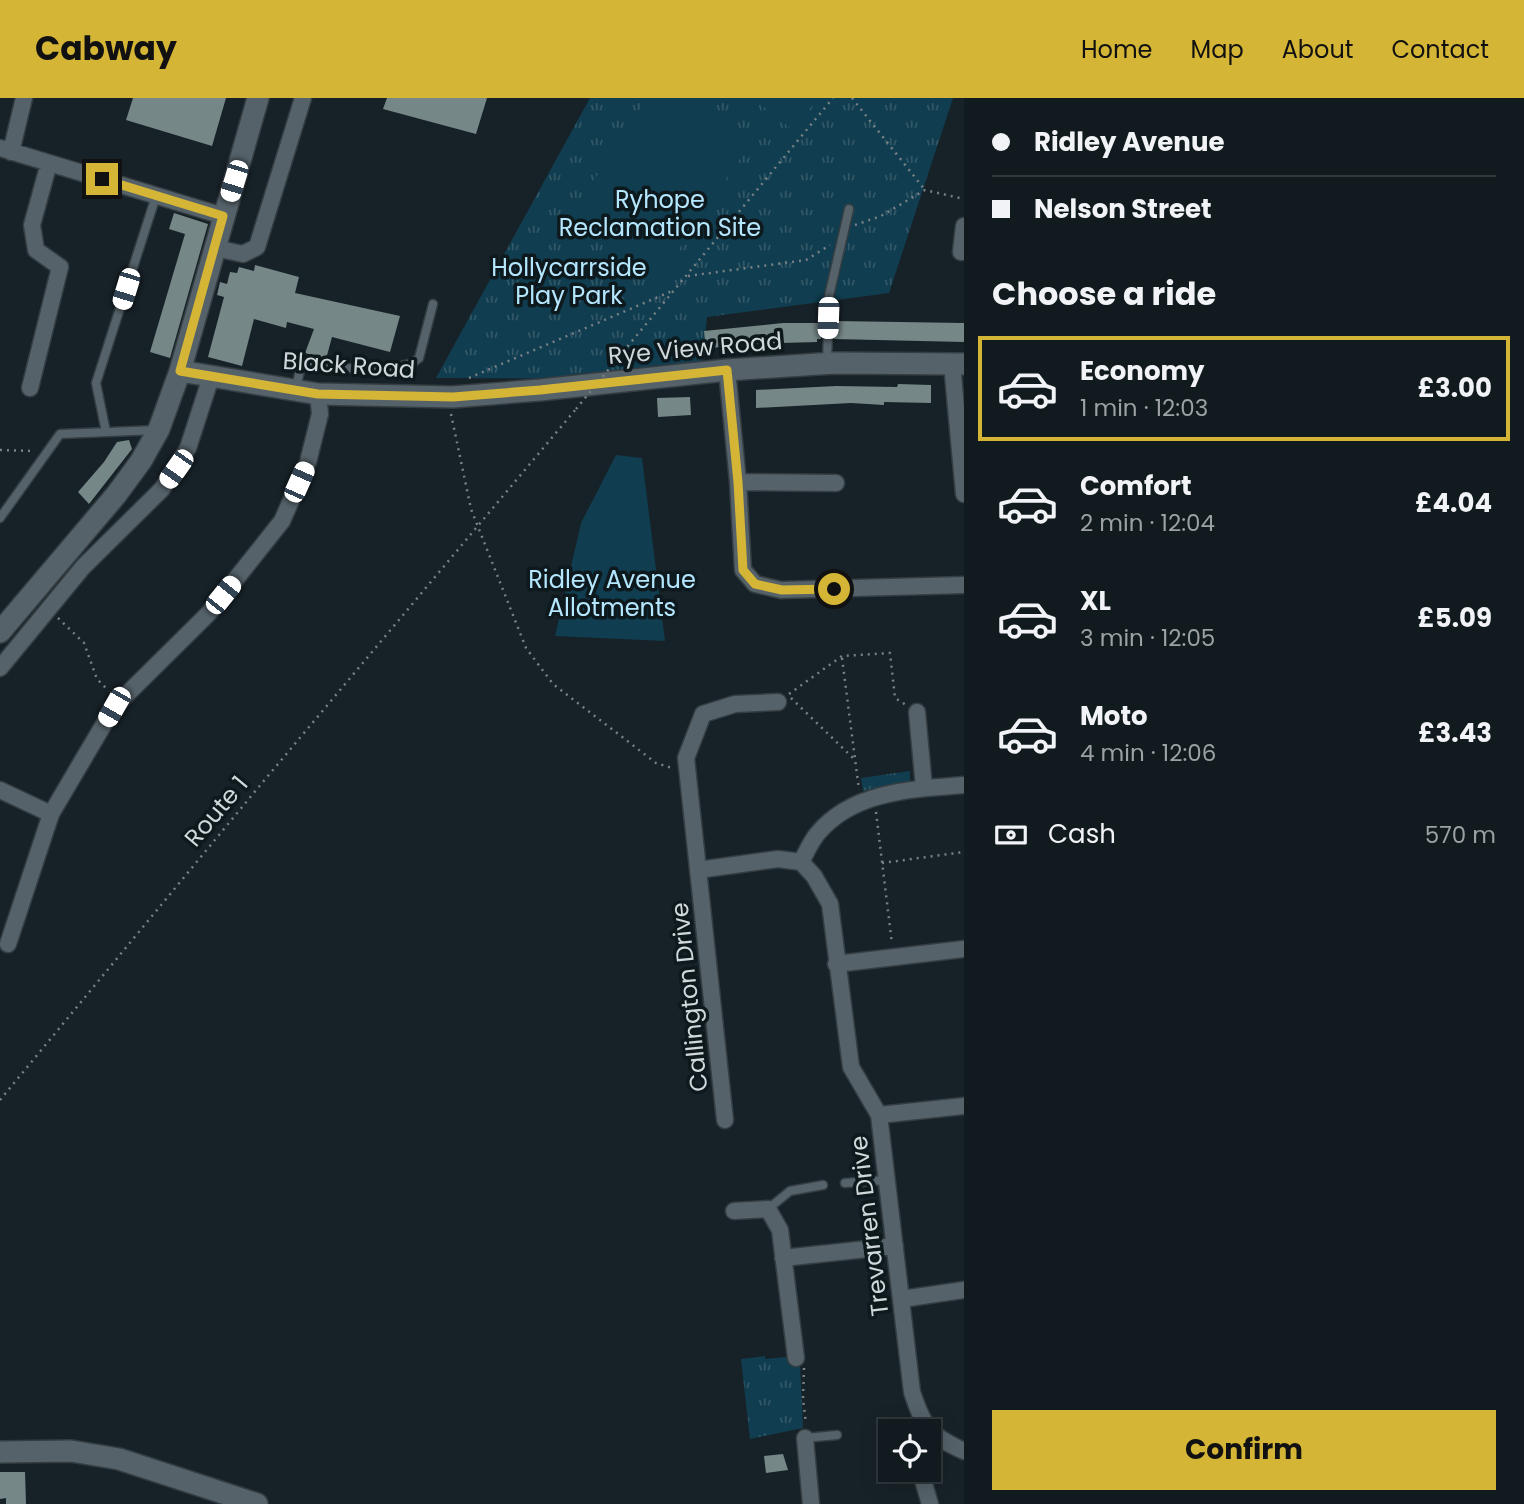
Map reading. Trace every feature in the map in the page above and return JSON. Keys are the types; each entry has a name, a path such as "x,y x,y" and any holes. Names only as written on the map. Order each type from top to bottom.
{"main road":[{"path":"0,632 116,495 141,461 159,429 180,371 258,98"},
{"name":"Rye View Road","path":"470,387 827,363 958,364"},
{"name":"Black Road","path":"180,371 318,394 447,397 470,387"},
{"path":"0,1452 71,1451 119,1459 257,1504"}],"street":[{"path":"23,98 5,150 223,216"},
{"path":"215,248 243,254 257,247 303,98"},
{"path":"30,387 60,267 36,250 32,225 49,163"},
{"path":"961,252 964,226"},
{"path":"958,364 964,494"},
{"path":"727,370 743,570 755,584 782,590 964,585"},
{"path":"0,668 83,567 162,489 188,448 211,377"},
{"path":"8,944 51,814 114,707 208,614 282,521 308,462 320,414 318,394"},
{"path":"738,482 836,483"},
{"name":"Callington Drive","path":"725,1120 686,758 703,714 735,704 778,702"},
{"path":"917,712 924,788"},
{"path":"698,870 778,859 801,862 818,833 848,808 885,794 964,785"},
{"path":"0,790 51,814"},
{"name":"Trevarren Drive","path":"801,862 814,876 830,904 851,1067 879,1115 912,1392 921,1419"},
{"path":"836,964 964,949"},
{"path":"879,1115 964,1106"},
{"path":"734,1211 768,1209 780,1230 796,1358"},
{"path":"783,1258 895,1245"},
{"path":"902,1299 964,1290"},
{"path":"805,1438 811,1504"},
{"name":"Trevarren Drive","path":"941,1441 964,1451"},
{"path":"924,1482 930,1504"}],"lane":[{"path":"106,432 96,383 156,196"},
{"path":"827,363 829,296 849,209"},
{"path":"295,391 301,366 380,368 414,363 418,358 433,304"},
{"path":"0,518 60,435 159,429"},
{"path":"845,1183 886,1180"},
{"path":"768,1209 790,1191 823,1185"},
{"path":"805,1438 837,1435"}],"path":[{"path":"470,387 675,289 833,98"},
{"path":"852,98 925,190 964,199"},
{"path":"686,276 806,260 843,233 881,216 925,190"},
{"name":"Route 1","path":"0,1100 675,289"},
{"path":"447,397 471,509 526,648 553,684 656,763 688,774"},
{"path":"0,450 48,452"},
{"path":"48,608 84,643 97,680 120,702"},
{"path":"854,759 788,695 842,656 890,653 895,698 917,712"},
{"path":"842,656 854,759 868,801 882,863 893,957"},
{"path":"882,863 964,852"},
{"path":"796,1358 803,1358 803,1399 807,1431 805,1438"}],"green space":[{"name":"Ryhope Reclamation Site","path":"590,98 953,98 889,293 707,317 701,373 641,379 436,378"},
{"path":"647,98 692,98 753,139 661,276 569,219"},
{"path":"753,98 818,98 793,130"},
{"name":"Ridley Avenue Allotments","path":"616,455 642,458 665,641 555,636 581,523"},
{"path":"910,771 910,783 863,791 861,778"},
{"path":"765,1356 765,1359 786,1357 791,1363 800,1363 803,1428 750,1439 741,1359"}],"building":[{"path":"133,98 226,98 212,146 126,120"},
{"path":"387,98 487,98 476,134 383,109"},
{"path":"174,213 208,224 170,358 150,352 185,234 169,229"},
{"path":"255,265 299,277 295,293 400,316 390,352 332,337 326,359 305,353 314,329 287,322 286,328 254,319 242,366 208,357 224,297 217,295 220,282 227,284 230,272 237,273 239,267 254,271"},
{"path":"835,321 964,323 964,342 834,339"},
{"path":"783,323 822,323 821,339 817,339 817,342 739,344 706,349 704,331"},
{"path":"898,384 931,385 931,403 884,402 884,405 851,403 756,408 756,390 836,386 897,387"},
{"path":"690,397 691,415 658,417 657,398"},
{"path":"129,440 132,449 89,504 78,492 117,442"},
{"path":"783,1454 788,1470 766,1473 764,1456"},
{"path":"0,1472 25,1472 26,1504 6,1504 6,1498 0,1499"}],"route":[{"path":"102,179 223,216 180,371 318,394 453,397 727,370 743,570 755,584 782,590 834,589"}],"park label":[{"name":"Hollycarrside Play Park","path":"569,281"}]}
